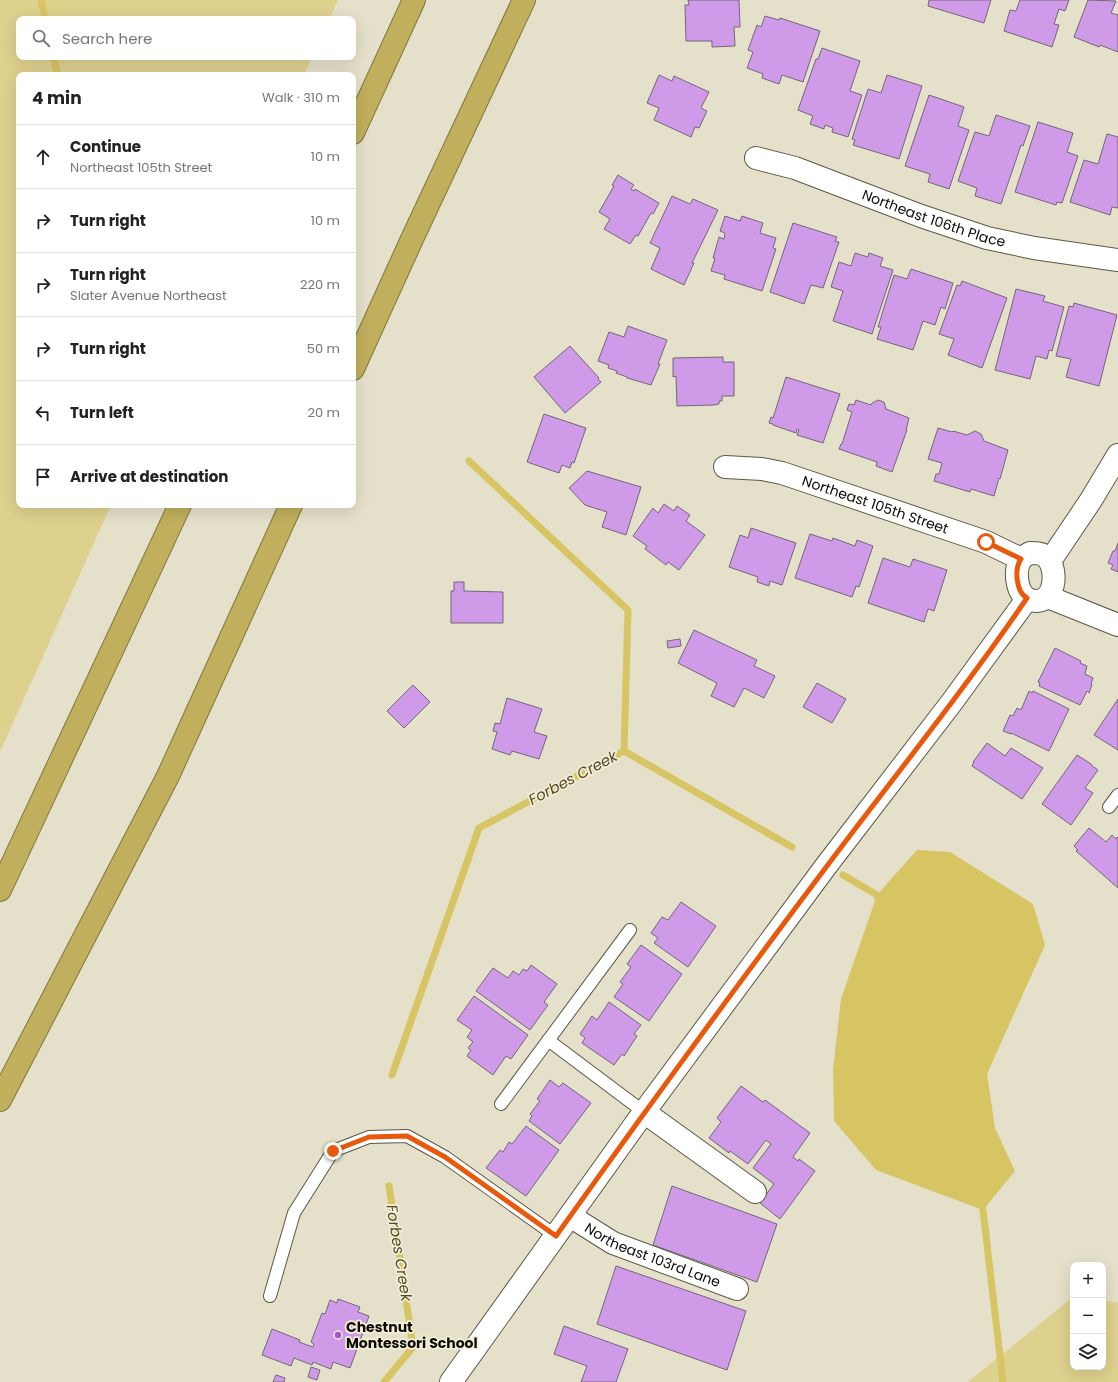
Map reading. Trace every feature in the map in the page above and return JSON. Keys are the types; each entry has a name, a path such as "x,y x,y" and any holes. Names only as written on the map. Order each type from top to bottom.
{"highway":[{"path":"376,84 405,0"},
{"path":"356,127 414,0"},
{"path":"356,361 415,231 524,0"},
{"path":"0,890 179,508"},
{"path":"0,1100 168,776 290,508"}],"street":[{"name":"Northeast 106th Place","path":"756,158 795,168 921,216 987,238 1034,248 1118,260"},
{"path":"1050,560 1091,500 1118,455"},
{"name":"Northeast 105th Street","path":"725,467 762,469 782,473 986,542 1021,559"},
{"path":"451,1382 644,1112 826,866 952,702 1038,598 1052,590 1054,583 1053,570 1050,560 1046,556 1038,553 1030,553 1021,559 1017,571 1020,592 1038,598 1118,625"},
{"path":"644,1112 755,1192"},
{"name":"Northeast 103rd Lane","path":"570,1216 612,1243 737,1289"}],"lane":[{"path":"1109,807 1118,796"},
{"path":"501,1104 630,930"},
{"path":"548,1040 644,1112"},
{"path":"270,1296 294,1213 333,1151 369,1137 407,1136 445,1157 556,1236"}],"shaded area":[{"path":"0,0 338,0 330,16 16,16 16,60 311,60 305,72 16,72 16,508 110,508 0,752"},
{"path":"917,850 950,852 1033,904 1045,945 987,1074 995,1128 1015,1171 983,1210 876,1170 834,1121 833,1069 841,999 877,895"},
{"path":"1070,1299 1070,1370 1106,1370 1106,1301 1118,1303 1118,1382 968,1382"}],"building":[{"path":"688,0 739,0 740,27 734,27 735,46 712,47 712,41 686,41 685,5 689,5"},
{"path":"929,0 991,0 984,23 928,6"},
{"path":"1020,0 1069,0 1065,11 1059,9 1054,24 1059,25 1052,47 1004,31 1010,10 1016,11"},
{"path":"1088,0 1116,1 1111,13 1118,15 1118,52 1100,45 1099,47 1074,37"},
{"path":"765,16 779,20 780,18 820,31 803,82 782,75 779,84 762,78 763,74 747,68 753,52 748,50 757,25 761,27"},
{"path":"822,48 860,61 850,91 862,95 848,137 832,132 833,128 825,125 824,129 810,124 813,116 798,110 816,59 818,59"},
{"path":"659,75 672,81 674,76 709,92 701,108 707,111 699,128 695,127 691,137 654,120 659,108 647,103"},
{"path":"887,75 922,86 899,159 853,145 855,140 852,139 868,89 881,93"},
{"path":"929,95 964,107 958,126 969,130 949,189 928,182 930,174 905,166"},
{"path":"996,115 1030,126 1023,146 1021,145 1001,204 975,196 977,188 958,181 975,132 989,136"},
{"path":"1038,122 1073,133 1067,152 1078,156 1062,203 1057,202 1056,205 1015,192"},
{"path":"1107,134 1118,137 1118,208 1112,207 1110,215 1070,202 1084,160 1098,164"},
{"path":"618,175 634,185 631,189 634,191 635,189 659,203 653,214 651,213 638,236 636,235 630,244 604,229 610,219 599,212 614,186 612,185"},
{"path":"672,196 690,204 693,199 718,210 692,263 694,263 684,285 651,269 660,248 650,243"},
{"path":"725,216 740,221 742,216 763,223 760,233 776,238 773,248 776,249 762,291 724,279 725,275 711,271 719,237 724,239 725,233 720,231"},
{"path":"793,223 837,237 835,241 839,242 823,288 811,285 804,304 770,292"},
{"path":"855,253 868,257 869,253 883,258 880,266 893,270 872,334 833,321 843,291 831,287 839,262 851,266"},
{"path":"911,269 953,283 945,309 941,307 935,325 923,321 913,350 877,339 881,327 878,327 894,275 907,279"},
{"path":"962,281 1007,298 982,368 948,355 954,339 939,334 957,285 960,286"},
{"path":"1016,289 1045,296 1043,301 1064,307 1052,351 1049,350 1047,359 1036,356 1030,379 995,370"},
{"path":"1074,303 1117,315 1099,386 1066,377 1071,359 1056,356 1069,306 1073,307"},
{"path":"628,326 667,340 658,364 660,364 651,385 627,378 616,373 617,371 608,368 609,365 598,361 609,332 624,337"},
{"path":"570,346 601,382 565,413 534,377"},
{"path":"723,357 723,362 734,362 734,396 722,396 722,401 719,401 719,404 714,405 677,406 676,376 673,377 673,358"},
{"path":"786,377 840,394 823,443 797,435 799,430 797,429 796,433 769,423 771,417 773,418"},
{"path":"856,400 871,405 878,400 884,402 886,409 909,418 907,430 892,472 876,466 877,462 839,449 852,412 847,410 849,404 854,405"},
{"path":"544,414 586,428 574,463 572,462 570,468 562,465 559,473 527,462"},
{"path":"938,428 967,435 975,431 981,434 984,441 1008,450 994,496 971,489 970,492 934,481 936,474 939,474 942,463 928,459"},
{"path":"587,471 641,487 626,535 602,527 607,512 585,505 569,488"},
{"path":"664,504 674,511 677,506 690,515 686,521 705,535 679,570 668,562 666,565 645,549 647,546 633,536 653,508 658,513"},
{"path":"751,528 796,543 782,585 770,581 769,586 757,582 758,577 729,567 740,535 748,538"},
{"path":"810,534 832,541 833,538 855,546 857,540 873,546 859,587 856,586 852,597 795,578"},
{"path":"1118,543 1118,572 1111,569 1113,565 1108,563"},
{"path":"883,558 910,567 913,559 947,570 934,611 928,609 924,622 868,603"},
{"path":"454,582 464,582 464,591 503,592 503,623 451,623 451,591 454,591"},
{"path":"694,630 757,660 754,666 775,676 764,698 744,688 734,707 711,696 717,683 678,663"},
{"path":"680,639 681,646 668,648 667,641"},
{"path":"1055,648 1081,661 1080,663 1087,666 1085,674 1093,678 1089,693 1087,691 1080,705 1039,686 1040,683 1038,682"},
{"path":"817,683 846,699 832,723 803,707"},
{"path":"413,685 430,702 404,728 387,711"},
{"path":"1029,691 1032,693 1033,691 1069,709 1049,751 1011,733 1003,731 1010,715 1013,716 1017,708 1021,710"},
{"path":"507,698 542,709 534,732 547,736 539,759 512,751 510,755 492,749 497,732 493,731 495,723 500,724"},
{"path":"1118,699 1118,750 1094,735"},
{"path":"987,743 1005,756 1011,748 1043,768 1022,799 972,766 973,762"},
{"path":"1077,755 1098,770 1085,788 1093,793 1071,825 1042,804"},
{"path":"1089,828 1106,842 1112,835 1116,839 1117,837 1118,838 1118,888 1076,851 1078,850 1074,846"},
{"path":"681,902 716,926 688,967 654,943 658,938 651,933 662,917 668,920"},
{"path":"641,945 682,974 649,1021 614,997 623,984 620,982 631,967 627,964"},
{"path":"531,965 557,984 544,1002 548,1005 530,1030 476,991 493,968 508,978 513,971 519,975 523,969 527,971"},
{"path":"474,996 528,1035 511,1059 506,1056 493,1075 467,1056 471,1050 468,1048 473,1042 467,1037 472,1030 457,1020"},
{"path":"609,1002 641,1025 634,1034 637,1036 624,1056 622,1054 614,1065 582,1043 585,1038 580,1034 592,1016 597,1020"},
{"path":"550,1080 559,1087 563,1083 591,1103 560,1144 529,1121 532,1116 530,1114 540,1101 537,1099"},
{"path":"741,1086 763,1102 765,1100 810,1133 793,1157 798,1161 799,1159 815,1171 780,1219 760,1203 774,1184 753,1168 771,1144 766,1140 748,1164 730,1151 729,1153 709,1138 721,1122 717,1118"},
{"path":"526,1126 559,1150 526,1196 486,1168 500,1150 503,1152 509,1142 512,1144"},
{"path":"672,1186 777,1224 757,1282 653,1245"},
{"path":"616,1266 746,1311 727,1370 597,1324"},
{"name":"Chestnut Montessori School","path":"338,1299 360,1307 358,1312 369,1316 350,1368 333,1362 331,1369 313,1362 312,1365 294,1358 291,1366 262,1355 272,1329 313,1347 314,1344 311,1342 322,1313 325,1314 330,1300 337,1303"},
{"path":"564,1326 628,1349 616,1382 581,1382 587,1366 554,1354"},
{"path":"311,1367 320,1370 317,1380 308,1377"},
{"path":"276,1375 285,1378 284,1382 273,1382"}],"waterway":[{"name":"Forbes Creek","path":"41,0 44,16"},
{"name":"Forbes Creek","path":"54,60 57,72"},
{"name":"Forbes Creek","path":"392,1075 479,828 624,751 628,610 469,461"},
{"path":"624,751 792,847"},
{"path":"843,875 877,895 879,903"},
{"name":"Forbes Creek","path":"384,1382 413,1347 389,1186"},
{"path":"981,1203 1003,1382"}],"place":[{"name":"Chestnut Montessori School","path":"338,1335"}],"route":[{"path":"333,1151 369,1137 407,1136 445,1157 556,1236 644,1112 826,866 952,702 1027,598 1025,598 1020,592 1018,584 1017,571 1021,559 986,542"}]}
